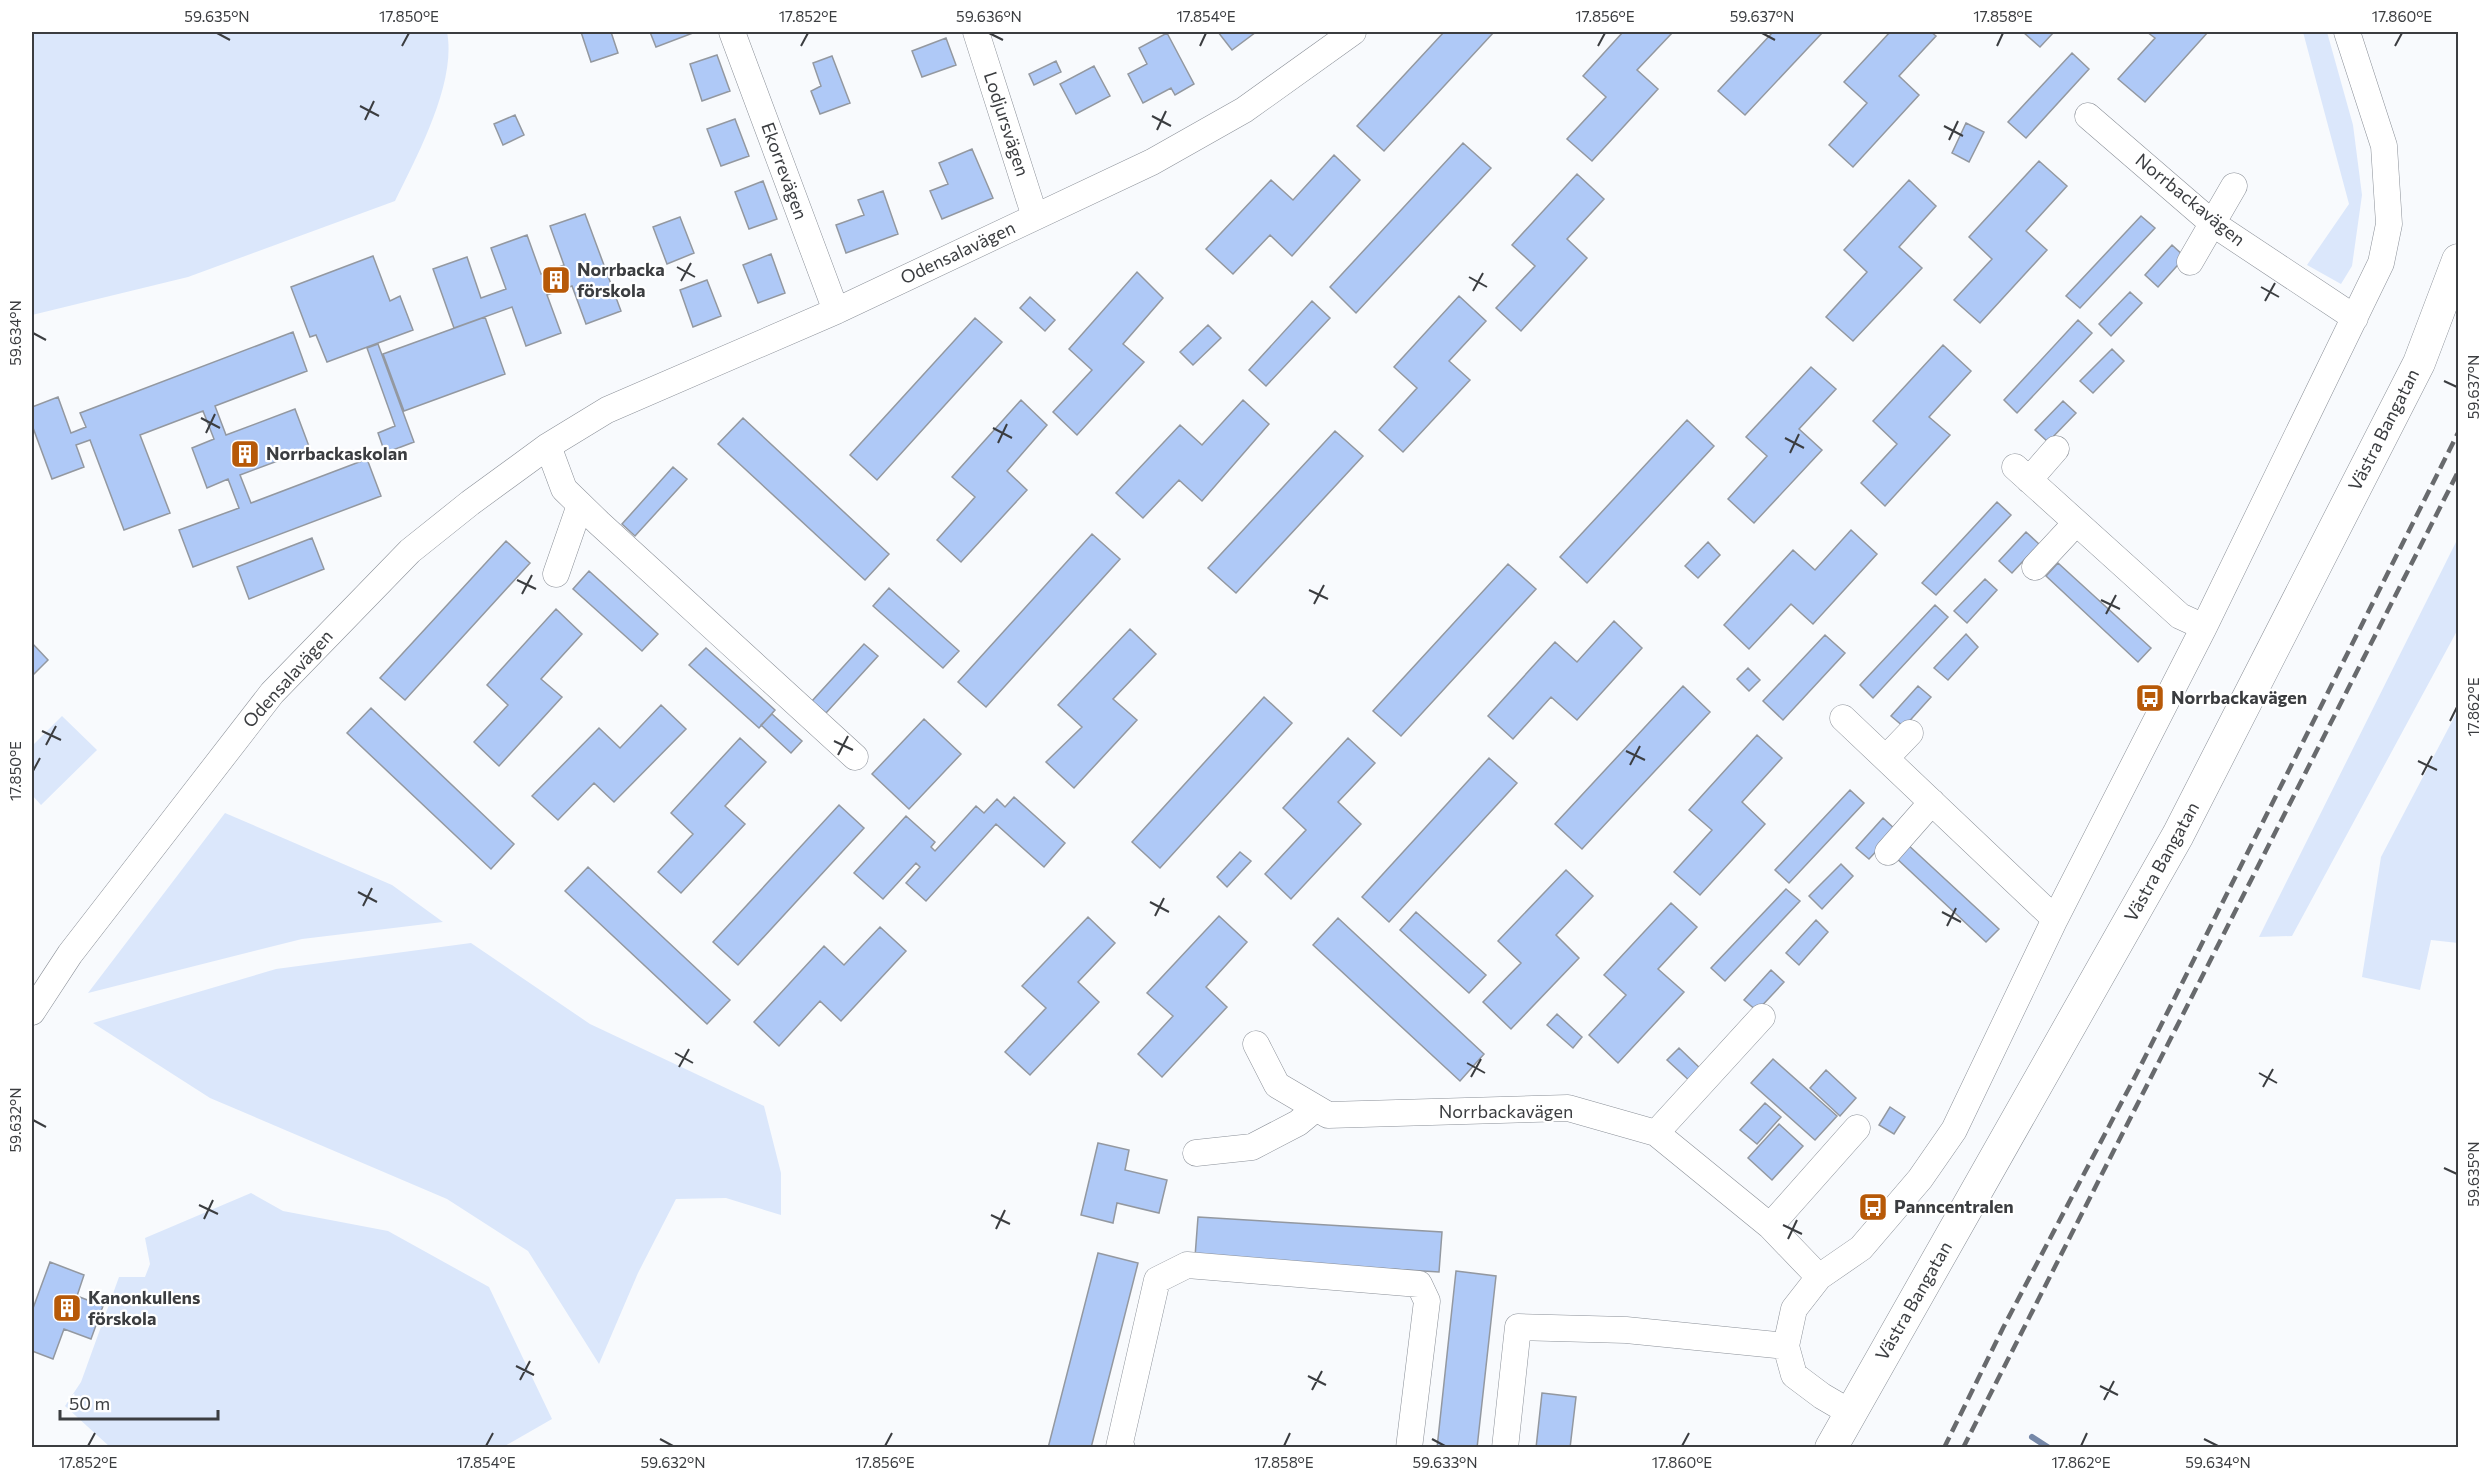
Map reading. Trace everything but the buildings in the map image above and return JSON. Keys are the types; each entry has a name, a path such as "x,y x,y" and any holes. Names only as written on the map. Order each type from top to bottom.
{"street":[{"name":"Ekorrevägen","path":"732,32 836,311"},
{"name":"Lodjursvägen","path":"976,32 1035,217"},
{"name":"Odensalavägen","path":"32,1012 70,954 272,693 339,621 410,551 548,446 627,400 836,311 1152,162 1244,110 1353,32"},
{"path":"1851,1413 1822,1396 1794,1375 1785,1346 1794,1309 1820,1276 1861,1248 1920,1179 1954,1130 2055,919 2204,627 2381,263 2389,224 2384,146 2347,32"},
{"name":"Norrbackavägen","path":"2088,116 2212,223 2355,318"},
{"path":"2190,262 2234,186"},
{"name":"Västra Bangatan","path":"1831,1448 2178,835 2419,363 2458,260"},
{"path":"548,446 564,489 855,757"},
{"path":"2056,449 2022,473 2075,524 2180,616 2204,627"},
{"path":"556,574 580,505"},
{"path":"2035,567 2075,524"},
{"path":"1844,718 2055,919"},
{"path":"1886,758 1910,733"},
{"path":"1888,852 1932,802"},
{"path":"1656,1133 1762,1017"},
{"name":"Norrbackavägen","path":"1256,1044 1277,1085 1328,1115 1568,1108 1656,1133 1770,1226 1820,1276"},
{"path":"1196,1153 1252,1147 1298,1123 1315,1109"},
{"path":"1770,1226 1857,1128"},
{"path":"1122,1448 1119,1447 1156,1280 1187,1265 1419,1284 1428,1301 1409,1448"},
{"path":"1505,1448 1518,1327 1626,1330 1785,1346"}],"shaded area":[{"path":"32,32 447,32 449,52 441,96 424,141 395,201 188,277 32,315"},
{"path":"2303,32 2327,32 2353,125 2362,195 2352,266 2341,284 2307,265 2349,204"},
{"path":"2458,538 2458,629 2292,936 2259,937"},
{"path":"2458,710 2458,943 2431,940 2420,990 2362,977 2381,857"},
{"path":"62,716 97,750 41,805 32,795 32,746"},
{"path":"225,813 392,885 443,922 302,939 88,993"},
{"path":"471,943 590,1024 764,1106 781,1173 781,1215 726,1198 676,1199 638,1273 599,1364 528,1251 447,1199 210,1098 93,1023 276,969"},
{"path":"251,1193 283,1211 388,1231 489,1287 552,1419 503,1447 110,1447 65,1406 81,1382 119,1277 145,1277 150,1264 145,1238"}],"waterway":[{"path":"2032,1437 2049,1448"}],"railway":[{"path":"1944,1448 2003,1328 2138,1071 2458,433"},
{"path":"1963,1448 2458,472"}],"place":[{"name":"Norrbacka förskola","path":"556,280"},
{"name":"Norrbackaskolan","path":"245,454"},
{"name":"Norrbackavägen","path":"2150,698"},
{"name":"Panncentralen","path":"1873,1207"},
{"name":"Kanonkullens förskola","path":"67,1308"}]}
